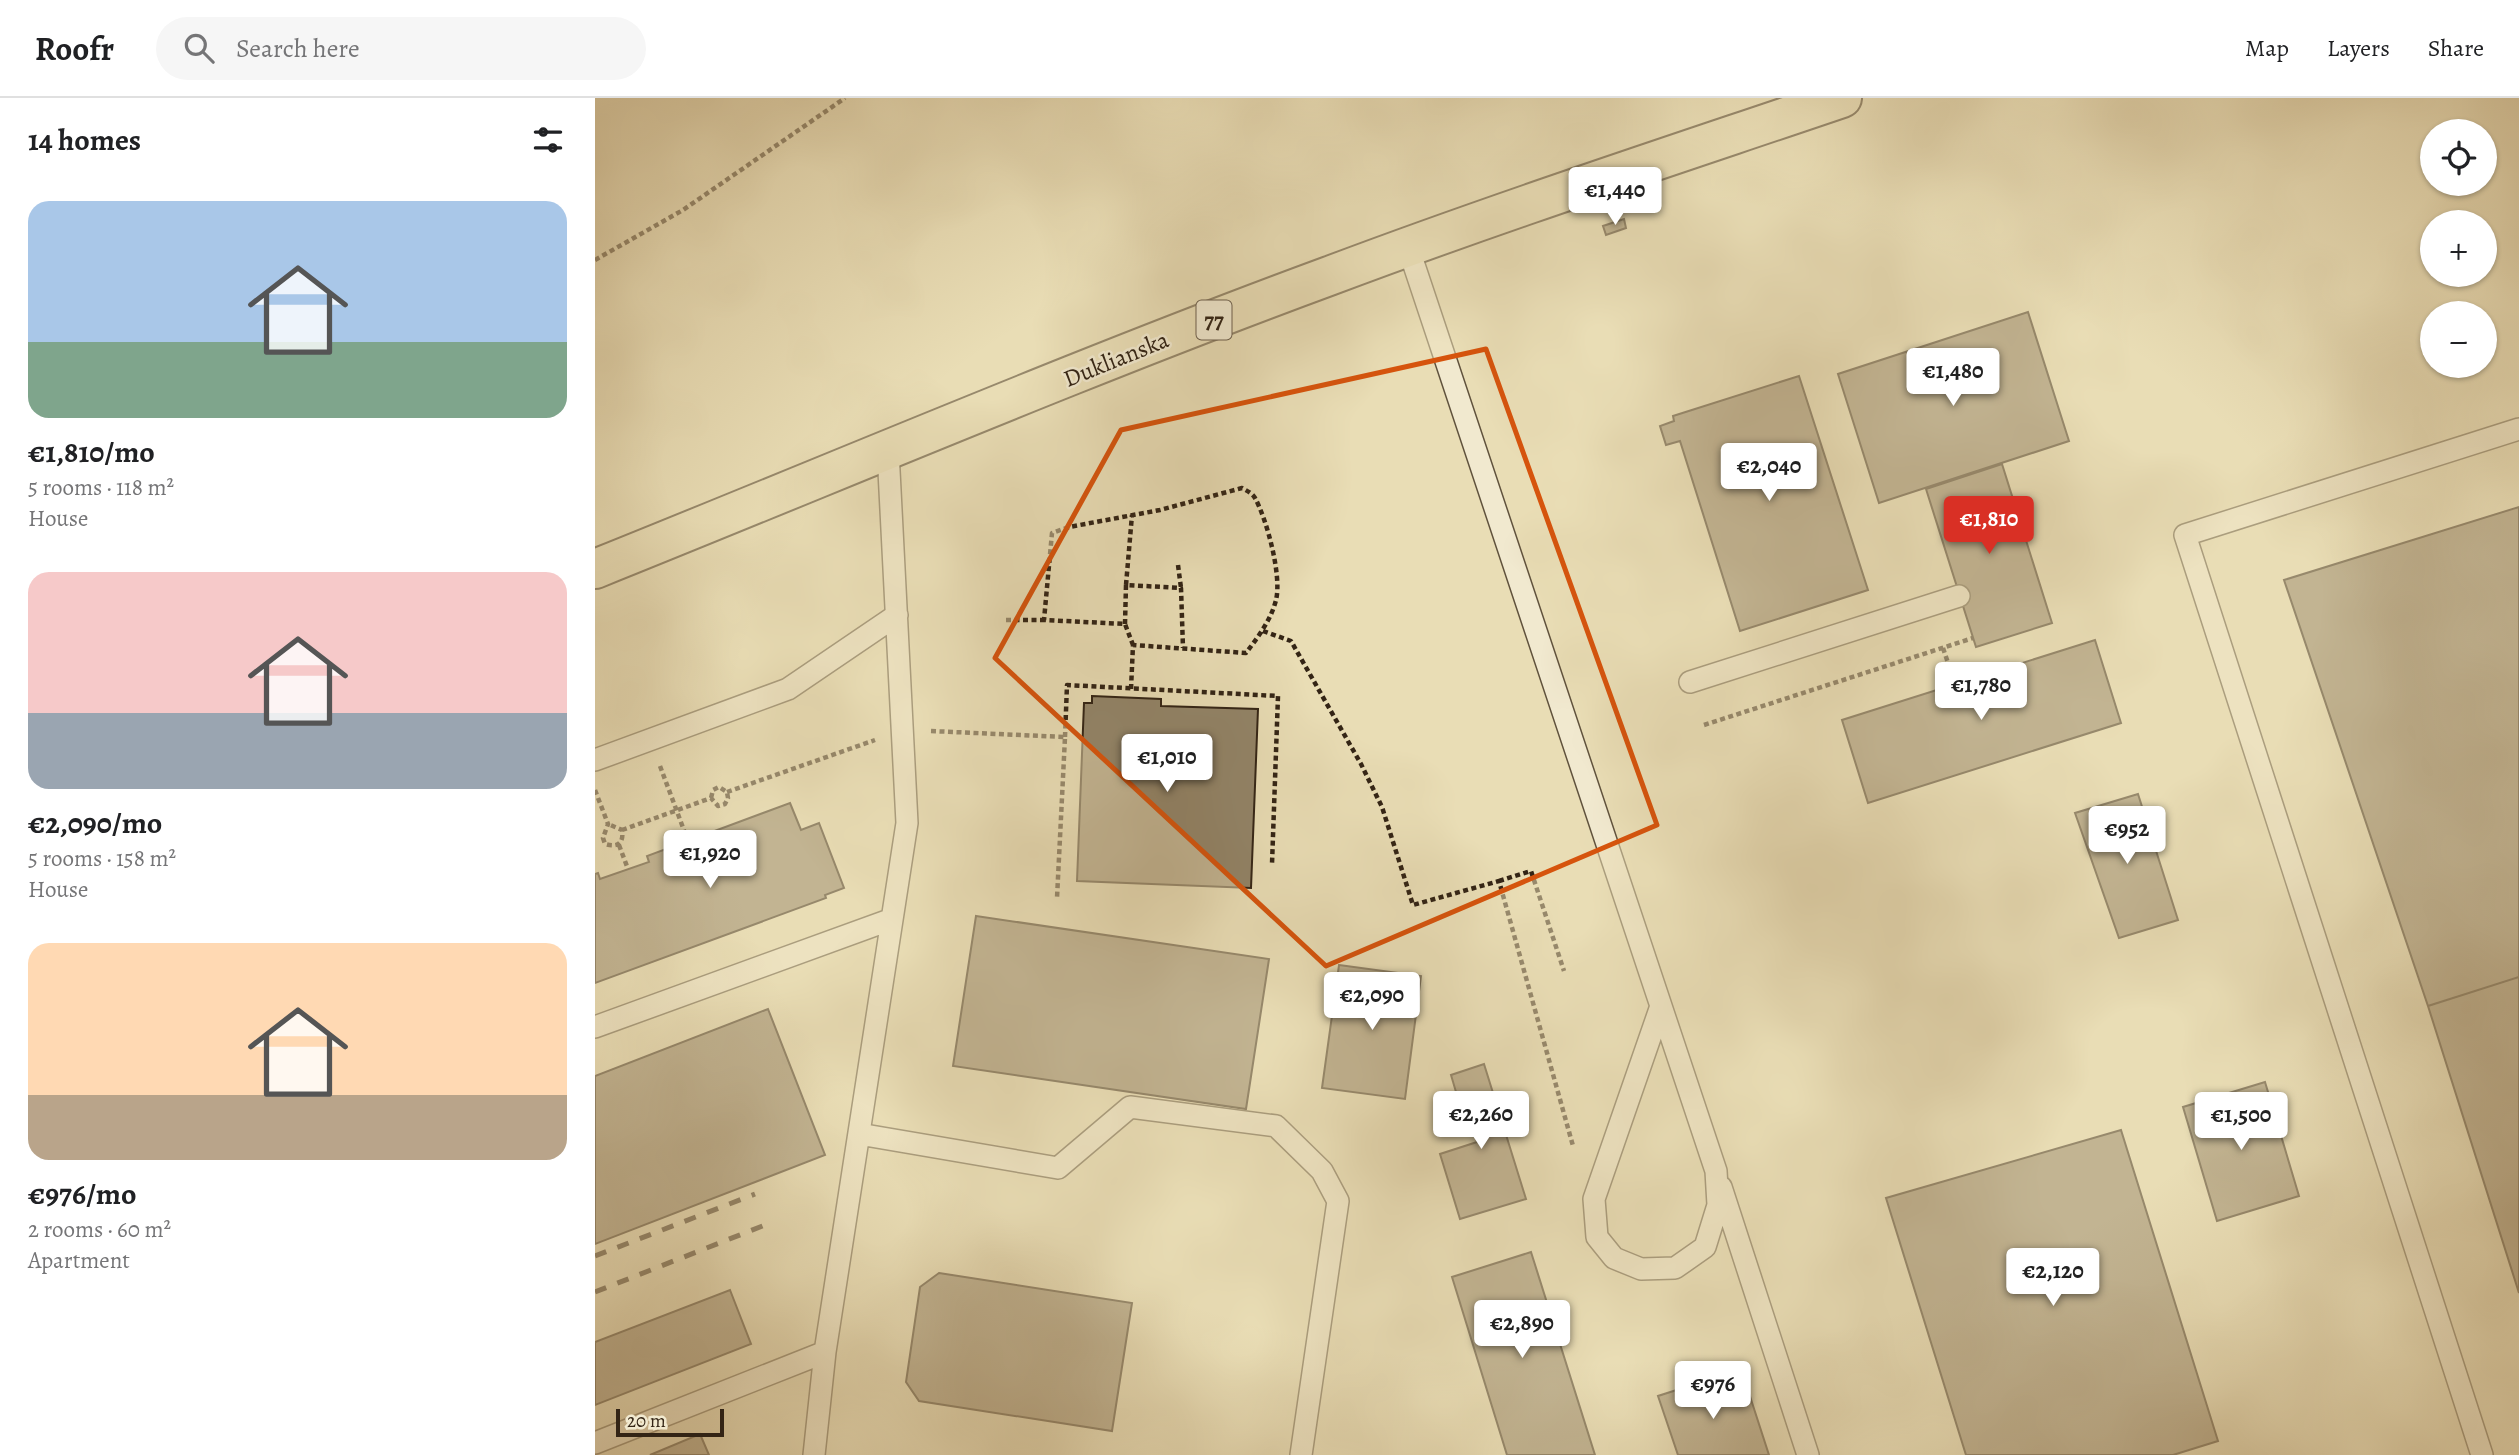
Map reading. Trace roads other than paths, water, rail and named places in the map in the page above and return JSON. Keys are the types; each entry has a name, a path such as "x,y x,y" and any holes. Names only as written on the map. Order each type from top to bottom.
{"main road":[{"name":"Duklianska","path":"595,569 1150,345 1408,247 1842,98"}],"lane":[{"path":"1408,247 1808,1455"},
{"path":"2482,1455 2185,535 2519,429"},
{"path":"814,1455 825,1352 907,823 888,451"},
{"path":"1690,682 1959,596"},
{"path":"595,760 788,689 897,615"},
{"path":"595,1027 892,919"},
{"path":"1661,1006 1594,1199 1597,1237 1614,1258 1641,1269 1675,1268 1705,1247 1718,1205 1716,1171"},
{"path":"859,1134 1058,1168 1130,1107 1276,1126 1322,1171 1338,1201 1301,1455"},
{"path":"595,1443 825,1352"}],"railway":[{"path":"595,1256 755,1194"},
{"path":"595,1292 765,1225"}]}
